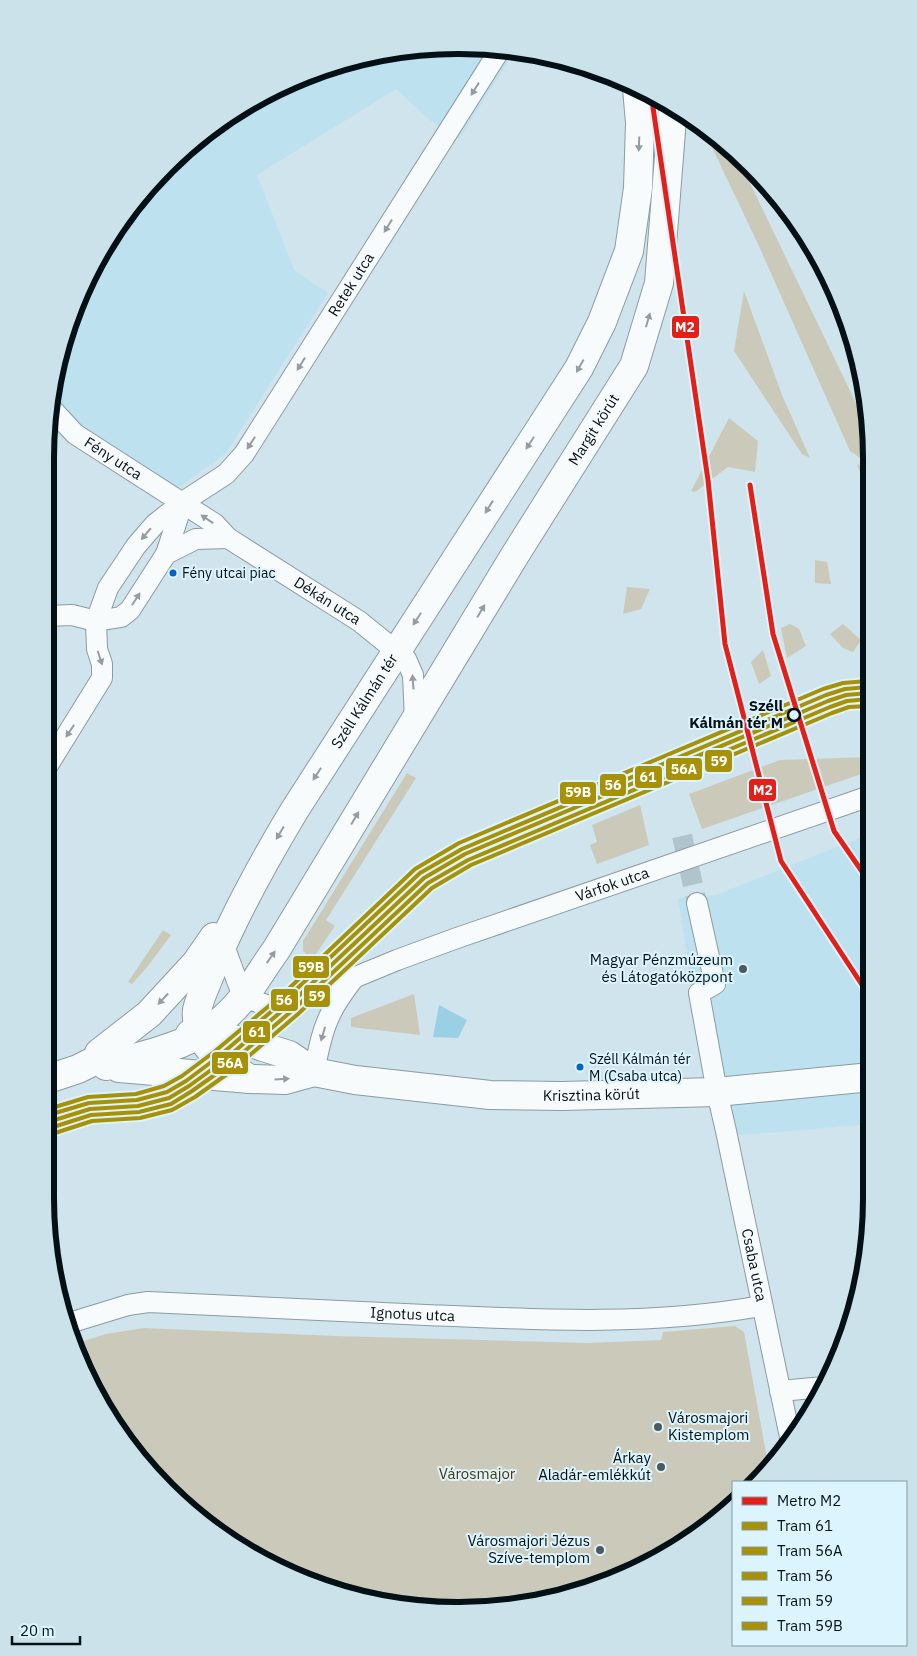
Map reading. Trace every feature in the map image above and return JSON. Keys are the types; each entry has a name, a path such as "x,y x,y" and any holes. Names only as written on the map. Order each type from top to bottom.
{"main road":[{"path":"396,651 579,368 602,322 629,251 636,205 640,123 637,94"},
{"name":"Margit körút","path":"415,720 548,501 634,366 659,283 671,115"},
{"name":"Széll Kálmán tér","path":"250,1079 222,1062 213,1054 201,1034 196,1012 223,943 267,856 396,651"},
{"path":"78,1069 106,1066 176,1045 201,1034 225,1017 243,997 276,950 415,720"},
{"path":"78,1069 149,1014 196,963 267,856"},
{"path":"243,997 243,1020 245,1026 263,1046"},
{"path":"54,1077 78,1069 122,1047 159,1035 201,1034 263,1046"},
{"name":"Krisztina körút","path":"263,1046 289,1055 314,1072 355,1080 490,1095 572,1096 717,1092 863,1078"},
{"path":"106,1066 250,1079"},
{"name":"Krisztina körút","path":"250,1079 285,1080 314,1072"}],"street":[{"name":"Retek utca","path":"54,757 102,678 102,664 97,649 96,621 108,588 136,546 154,524 183,502 226,474 244,454 496,56"},
{"path":"670,138 678,119"},
{"name":"Fény utca","path":"56,414 75,434 183,502"},
{"name":"Dékán utca","path":"183,502 215,524 228,538 359,621 396,651"},
{"path":"54,616 72,615 96,621 122,616 130,610 166,554 183,502"},
{"path":"166,554 196,539 228,538"},
{"name":"Széll Kálmán tér","path":"396,651 406,659 410,667 415,720"},
{"name":"Várfok utca","path":"243,997 269,1006 290,1004 457,938 863,798"},
{"name":"Csaba utca","path":"697,903 715,984 699,993 717,1092 789,1431"},
{"path":"223,943 243,997"},
{"path":"314,1072 323,1031 330,1015 340,997 356,977"},
{"name":"Ignotus utca","path":"73,1322 128,1305 148,1302 587,1321 674,1317 761,1306"},
{"path":"780,1391 816,1388"}],"shaded area":[{"path":"458,54 511,57 459,139 431,121 396,89 257,175 294,270 328,293 226,453 178,488 142,491 55,432 57,406 68,354 75,328 95,279 122,234 154,192 192,154 234,122 279,95 328,75 406,57"},
{"path":"863,837 863,1125 716,1137 678,898 716,895"},
{"path":"439,1005 467,1020 458,1038 433,1037"}],"green space":[{"path":"708,140 744,171 860,412 863,460 850,451 758,244"},
{"path":"744,291 782,395 810,458 802,454 734,351"},
{"path":"729,418 758,441 755,472 728,467 695,492 691,491"},
{"path":"857,465 863,468 863,480"},
{"path":"815,560 827,562 831,584 815,583"},
{"path":"627,587 650,589 641,609 623,614"},
{"path":"790,624 799,629 806,646 787,658 781,628"},
{"path":"843,624 861,640 853,652 843,648 830,634"},
{"path":"763,650 771,676 759,684 751,662"},
{"path":"863,757 863,773 702,829 689,794 780,760"},
{"path":"407,773 416,778 326,920 335,926 314,957 309,957 303,951 303,941"},
{"path":"640,805 649,845 597,864 590,845 597,842 592,825"},
{"path":"163,930 171,935 132,984 128,982"},
{"path":"414,994 420,1035 351,1027 351,1018"},
{"name":"Városmajor","path":"735,1326 744,1332 767,1459 748,1481 732,1481 732,1496 705,1519 638,1561 589,1581 537,1594 511,1599 458,1602 406,1599 328,1581 279,1561 212,1519 172,1484 137,1444 95,1377 81,1342 106,1334 144,1328 587,1343 661,1340 663,1332"}],"tunnel":[{"path":"682,836 697,903"}],"metro line":[{"name":"M2","path":"652,103 708,480 725,644 781,861 863,986"},
{"name":"M2","path":"750,485 773,634 834,831 863,873"}],"tram line":[{"name":"59B","path":"54,1107 88,1097 136,1094 164,1086 182,1076 282,995 415,869 459,843 823,689 843,683 863,681"},
{"name":"56","path":"54,1113 89,1103 137,1100 167,1092 186,1081 218,1057 286,999 420,873 462,849 826,695 845,689 863,687"},
{"name":"61","path":"54,1120 90,1109 138,1106 169,1098 189,1086 222,1062 290,1004 424,878 465,854 828,701 846,695 863,694"},
{"name":"56A","path":"54,1127 91,1115 139,1112 171,1104 192,1091 226,1067 294,1009 428,883 468,860 830,707 847,701 863,700"},
{"name":"59","path":"54,1133 92,1121 140,1118 172,1110 195,1097 230,1072 298,1014 432,888 471,865 832,713 849,707 863,706"}],"place":[{"name":"Fény utcai piac","path":"173,573"},
{"name":"Széll Kálmán tér M","path":"794,715"},
{"name":"Magyar Pénzmúzeum és Látogatóközpont","path":"743,969"},
{"name":"Széll Kálmán tér M (Csaba utca)","path":"580,1067"},
{"name":"Városmajori Kistemplom","path":"658,1427"},
{"name":"Árkay Aladár-emlékkút","path":"661,1467"},
{"name":"Városmajori Jézus Szíve-templom","path":"600,1550"}]}
